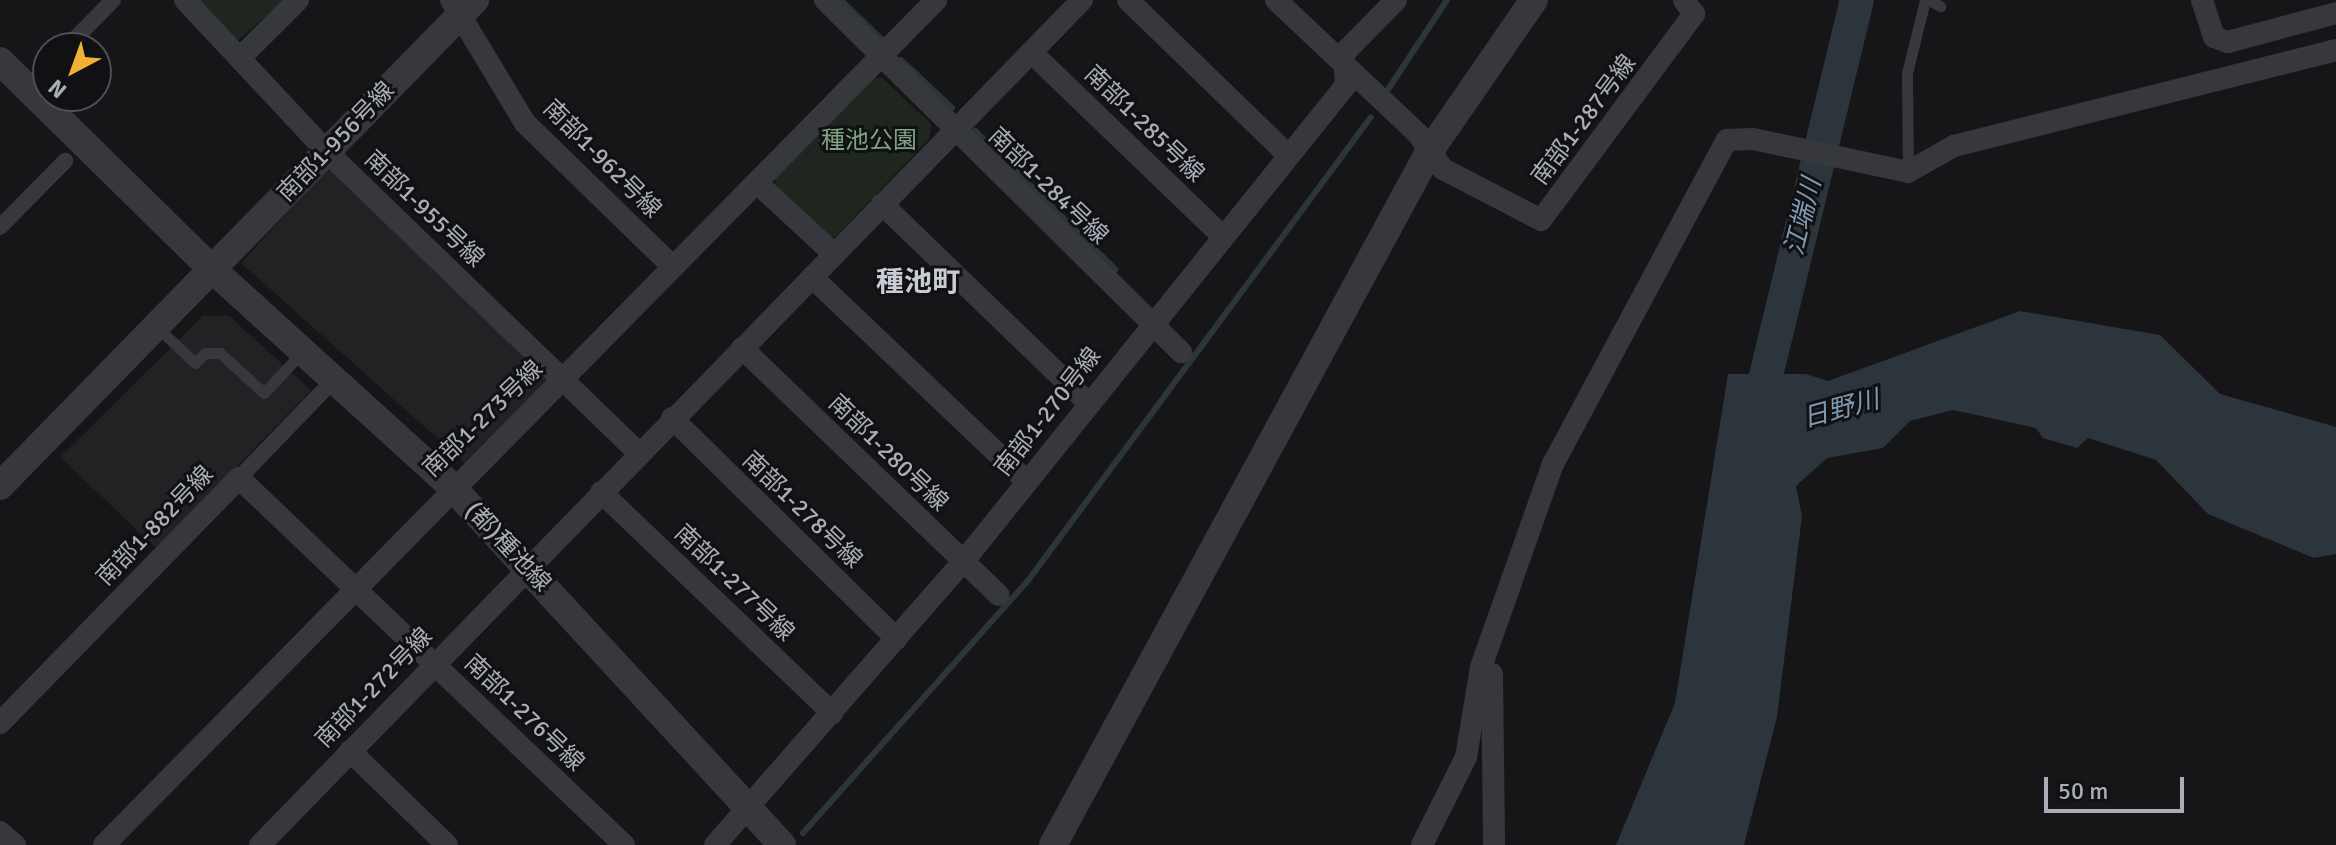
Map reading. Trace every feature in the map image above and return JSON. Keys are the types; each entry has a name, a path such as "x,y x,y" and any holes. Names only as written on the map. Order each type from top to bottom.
{"street":[{"path":"82,32 113,0"},
{"name":"南部1-955号線","path":"185,0 327,152 638,452"},
{"path":"240,58 298,0"},
{"name":"南部1-284号線","path":"825,0 1181,352"},
{"name":"南部1-273号線","path":"104,845 451,486 563,379 936,0"},
{"name":"南部1-272号線","path":"266,843 350,751 638,452 1082,0"},
{"path":"1128,0 1286,153"},
{"name":"南部1-287号線","path":"1276,0 1443,169 1541,220 1694,14 1684,0"},
{"name":"南部1-270号線","path":"715,845 963,562 1220,234 1346,85 1344,53 1396,0"},
{"path":"1053,845 1429,152 1534,0"},
{"path":"2202,0 2214,37 2228,42 2336,13"},
{"name":"南部1-956号線","path":"0,486 327,152 462,5"},
{"name":"南部1-962号線","path":"462,5 525,123 673,267"},
{"path":"1422,845 1466,757 1493,635 1553,464 1727,140 1753,139 1908,172 1969,142 2336,50"},
{"name":"南部1-285号線","path":"1031,52 1220,234"},
{"name":"(都)種池線","path":"0,61 213,270 451,486 782,845"},
{"path":"0,227 65,161"},
{"path":"757,183 834,254"},
{"path":"882,204 1088,403"},
{"path":"812,277 1027,482"},
{"name":"南部1-280号線","path":"742,348 999,595"},
{"path":"239,478 322,392"},
{"name":"南部1-278号線","path":"672,418 897,639"},
{"name":"南部1-882号線","path":"0,723 8,697 239,478 354,586"},
{"name":"南部1-277号線","path":"601,492 832,713"},
{"name":"南部1-276号線","path":"354,586 624,845"},
{"path":"1493,635 1494,845"},
{"path":"350,751 447,845"},
{"path":"0,832 15,845"}],"lane":[{"path":"1908,172 1907,73 1927,0 1940,6"},
{"path":"157,327 195,363 205,353 220,353 264,393 302,351"}],"shaded area":[{"path":"334,171 549,377 465,463 241,263 324,172"},
{"path":"203,316 229,316 311,390 157,549 60,457"}],"green space":[{"path":"196,0 285,0 236,42"},
{"name":"種池公園","path":"871,78 882,78 931,124 930,138 835,237 822,237 774,191 775,179"}],"water":[{"name":"日野川","path":"2020,311 2160,335 2220,394 2336,427 2336,554 2314,558 2208,514 2156,460 2088,438 2077,448 2043,438 2036,428 1953,410 1910,421 1883,448 1827,458 1796,486 1802,516 1777,717 1744,845 1616,845 1675,703 1728,374 1806,374 1828,381"}],"waterway":[{"path":"841,0 883,41"},
{"path":"1389,88 1447,0"},
{"name":"江端川","path":"1756,417 1857,0"},
{"path":"901,60 952,108"},
{"path":"803,833 1027,582 1371,117"},
{"path":"975,131 1115,269"}],"district":[{"name":"種池町","path":"918,282"}]}
